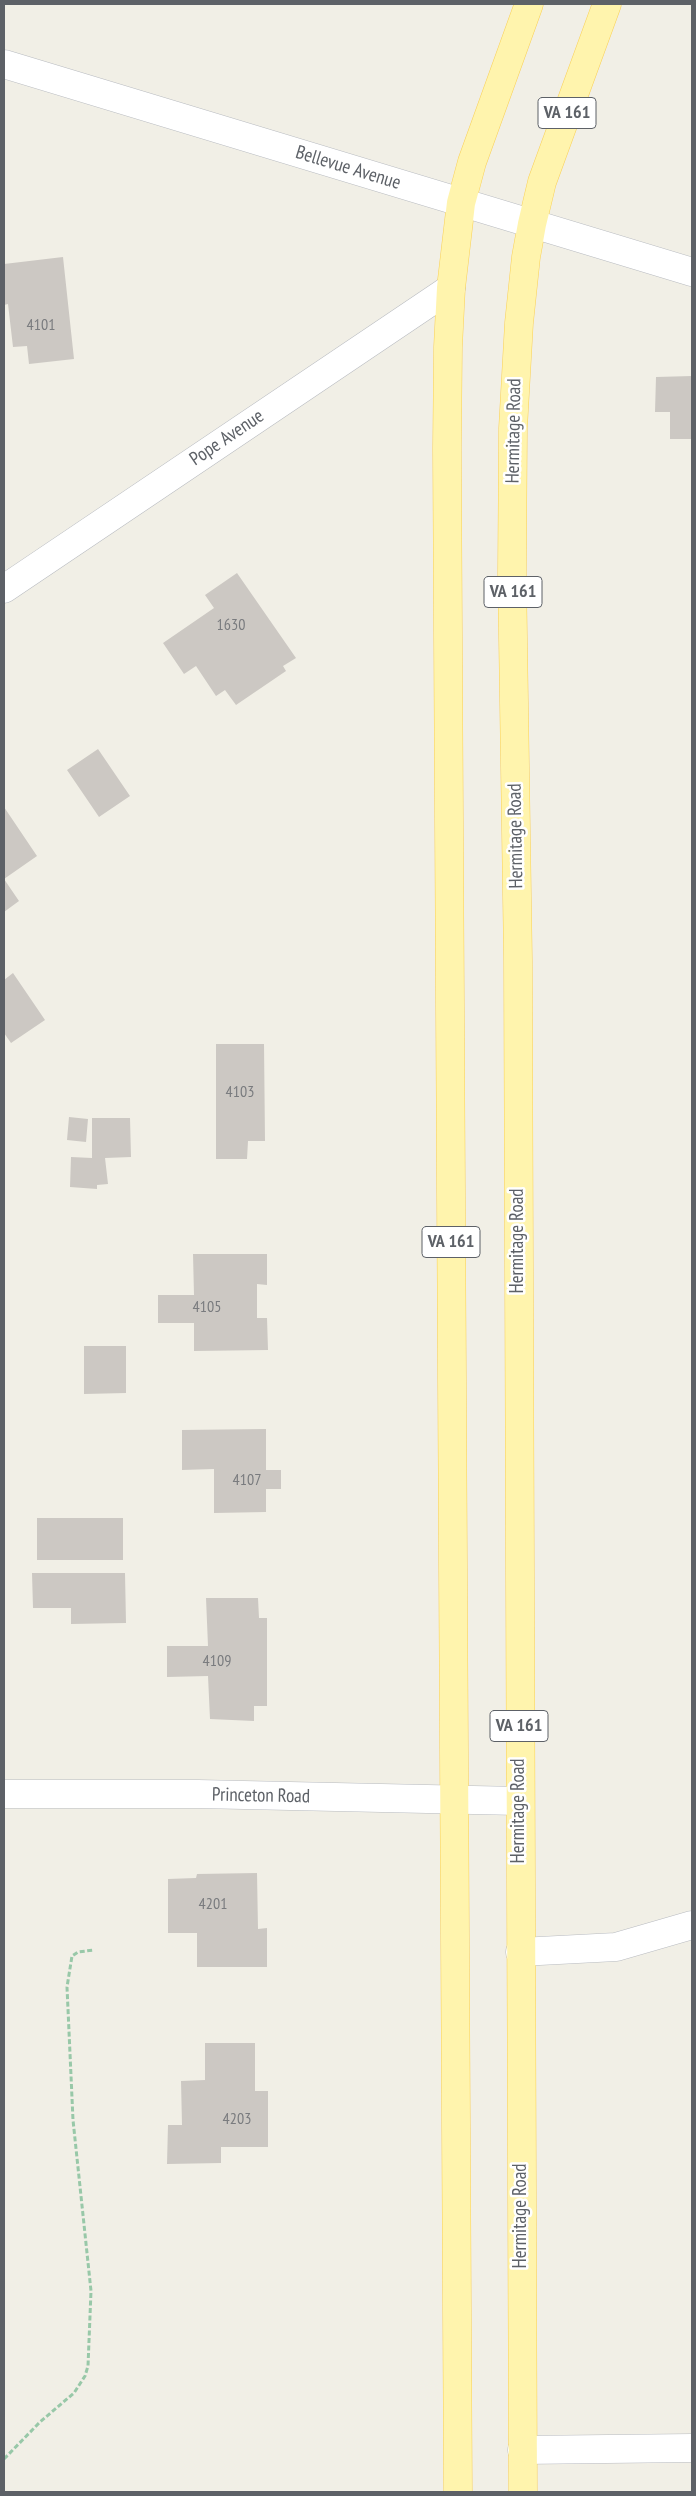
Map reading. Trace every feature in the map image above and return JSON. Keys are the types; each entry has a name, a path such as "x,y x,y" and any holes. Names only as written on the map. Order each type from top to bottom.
{"main road":[{"name":"VA 161","path":"458,2492 447,467 451,288 461,203 472,162 529,4"},
{"name":"Hermitage Road","path":"522,2492 518,960 512,573 513,438 519,323 526,257 532,224 542,182 607,4"}],"street":[{"name":"Bellevue Avenue","path":"4,64 692,272"},
{"name":"Pope Avenue","path":"4,589 451,288"},
{"name":"Princeton Road","path":"4,1794 198,1794 519,1801"},
{"path":"520,1952 616,1947 692,1924"},
{"path":"522,2450 692,2448"}],"path":[{"path":"4,2459 40,2422 74,2393 85,2376 89,2360 92,2291 73,2120 67,1987 69,1963 72,1956 78,1952 94,1950"}],"building":[{"path":"63,257 74,359 29,364 27,346 13,347 8,304 4,305 4,264"},
{"path":"692,376 692,439 670,439 670,412 655,412 656,377"},
{"path":"237,573 296,658 283,666 286,671 236,705 225,690 216,696 196,666 184,674 163,643 214,608 205,595"},
{"path":"98,749 130,796 99,817 67,770"},
{"path":"4,807 37,856 4,879"},
{"path":"4,879 19,901 4,912"},
{"path":"13,973 45,1020 11,1043 4,1033 4,980"},
{"path":"216,1044 264,1044 265,1141 248,1141 247,1159 216,1159"},
{"path":"69,1117 88,1119 86,1142 67,1140"},
{"path":"92,1118 130,1118 131,1157 105,1158 108,1184 97,1185 97,1189 70,1187 71,1157 92,1158"},
{"path":"193,1254 267,1254 267,1285 257,1284 257,1318 267,1318 268,1350 194,1351 194,1323 158,1323 158,1295 194,1295"},
{"path":"84,1346 126,1346 126,1393 84,1394"},
{"path":"266,1429 266,1470 281,1470 281,1489 266,1489 266,1512 214,1513 214,1469 182,1470 182,1430"},
{"path":"37,1518 123,1518 123,1560 37,1560"},
{"path":"32,1573 125,1573 126,1623 71,1624 71,1608 33,1608"},
{"path":"206,1598 258,1598 259,1618 267,1618 267,1706 254,1706 254,1721 210,1719 208,1676 167,1677 167,1646 208,1646"},
{"path":"257,1873 258,1929 267,1928 267,1967 197,1967 197,1933 168,1933 168,1879 196,1878 197,1874"},
{"path":"205,2043 255,2043 255,2091 268,2091 268,2147 221,2147 221,2163 167,2164 168,2125 182,2125 181,2081 205,2080"}]}
